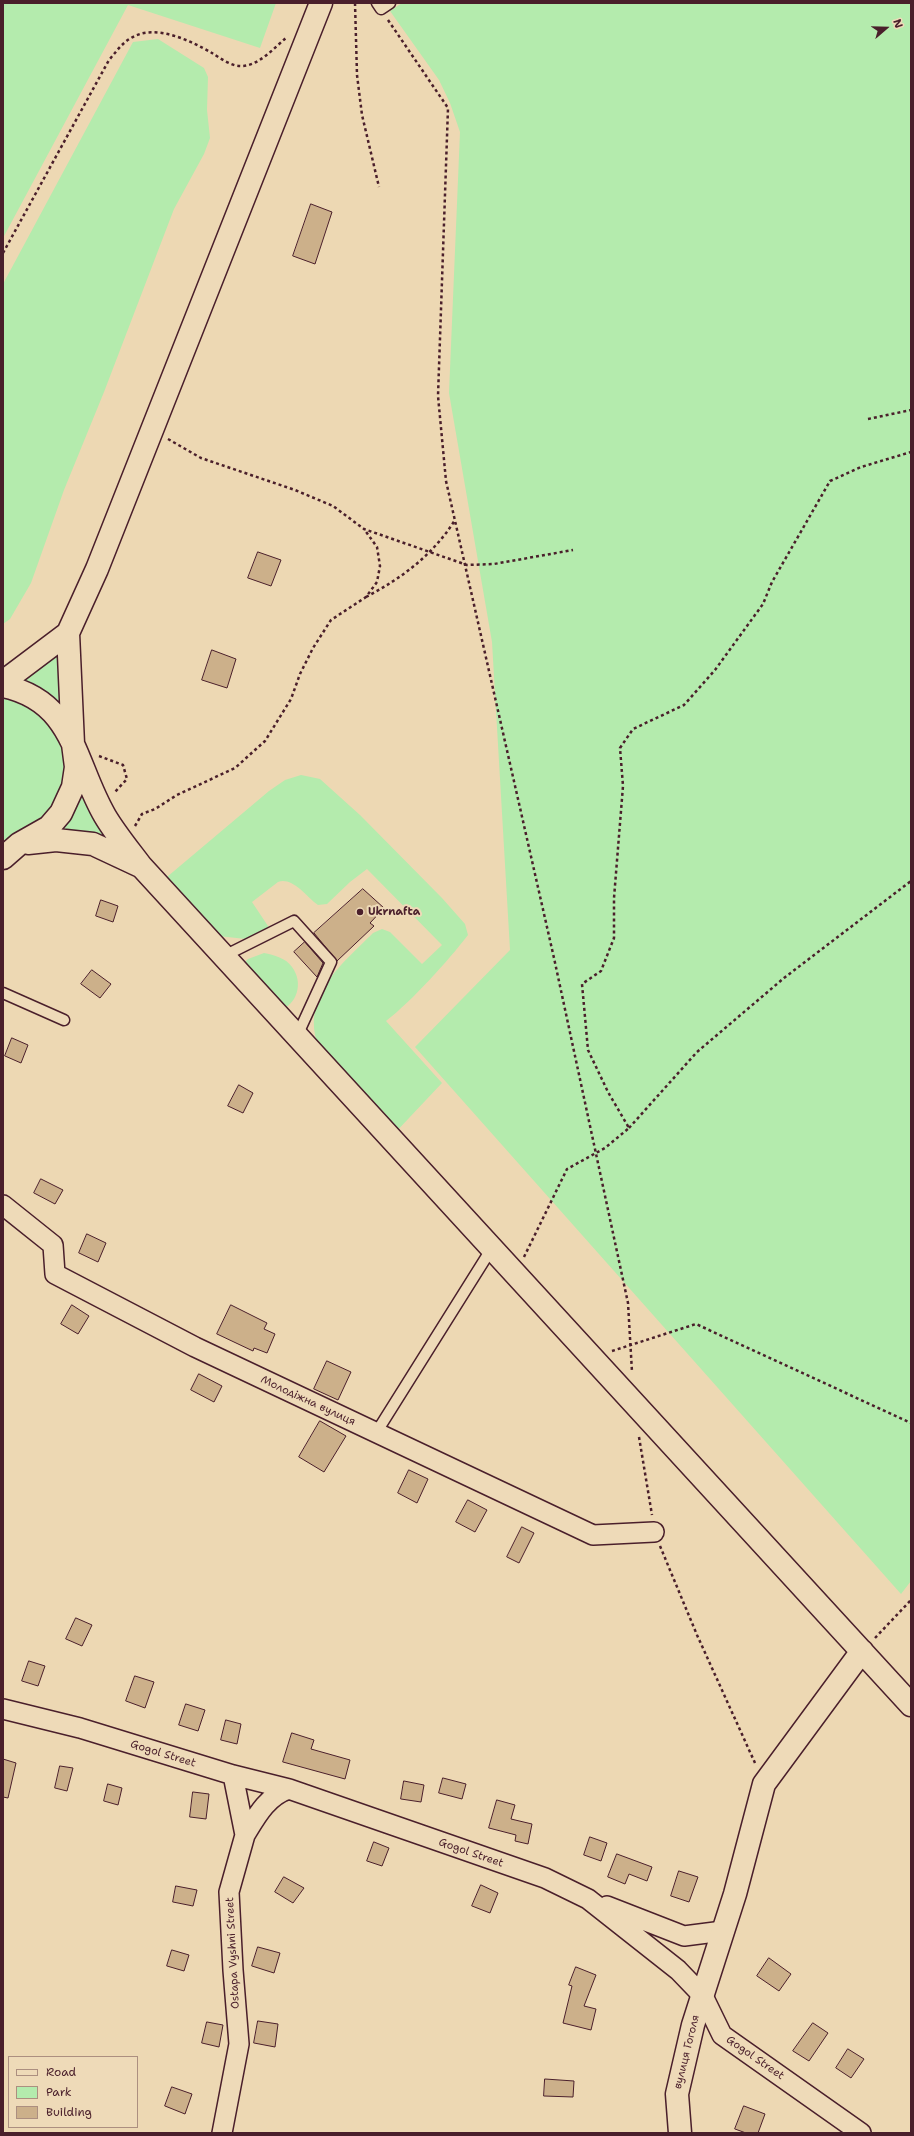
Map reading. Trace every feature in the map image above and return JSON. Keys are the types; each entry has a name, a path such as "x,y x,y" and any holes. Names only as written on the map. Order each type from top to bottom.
{"street":[{"path":"3,858 11,845 49,827 61,813 69,799 73,787 76,766 73,744 68,633 97,569 322,3"},
{"path":"3,682 68,633"},
{"path":"3,686 22,690 42,701 64,725 105,816 141,866 911,1704"},
{"path":"11,845 56,840 93,844 141,866"},
{"name":"Молодіжна вулиця","path":"3,1205 53,1245 55,1274 195,1347 593,1535 654,1532"},
{"path":"764,1784 862,1652"},
{"name":"Gogol Street","path":"3,1708 80,1728 234,1775 289,1789 545,1878 588,1899 678,1970 702,1996 722,2035 861,2133"},
{"name":"Ostapa Vyshni Street","path":"222,2133 239,2044 229,1892 244,1835 234,1775"},
{"name":"вулиця Гоголя","path":"680,2133 677,2094 693,2025 723,1930 764,1784"},
{"path":"244,1835 263,1806 279,1792 289,1789"},
{"path":"588,1899 684,1936 723,1930"}],"lane":[{"path":"379,6 390,3"},
{"path":"224,956 294,921 331,962 297,1036"},
{"path":"3,993 64,1020"},
{"path":"376,1433 492,1248"}],"path":[{"path":"355,3 356,75 362,115 379,187"},
{"path":"379,6 448,108 438,396 446,481 467,565 554,958 626,1295 632,1374"},
{"path":"3,253 29,203 109,60 131,38 143,34 156,33 186,39 230,63 241,66 255,62 268,54 292,34"},
{"path":"868,419 911,410"},
{"path":"152,430 201,458 295,490 334,506 364,529 377,547 380,566 376,582 366,597"},
{"path":"629,1128 608,1092 588,1050 582,984 601,971 614,938 614,898 623,786 620,748 633,729 684,705 715,670 763,604 772,582 830,481 861,467 911,452"},
{"path":"124,842 142,814 155,809 184,792 235,768 265,741 291,698 300,674 313,648 331,620 415,567 446,534 456,520"},
{"path":"364,529 467,565 494,564 573,550"},
{"path":"95,754 123,765 128,779"},
{"path":"516,1274 567,1169 605,1148 629,1128 697,1052 784,978 911,881"},
{"path":"592,1357 696,1324 911,1423"},
{"path":"638,1433 654,1532 697,1634 764,1784"},
{"path":"862,1652 911,1600"}],"green space":[{"path":"3,3 276,3 260,48 128,5 3,238"},
{"path":"402,3 911,3 911,1581 901,1594 415,1047 510,950 492,642 449,393 460,132 450,103 439,80 390,11"},
{"path":"158,39 204,68 208,77 207,110 210,138 204,154 174,209 104,392 64,490 31,583 10,619 3,624 3,284 133,42"},
{"path":"60,651 61,703 23,682"},
{"path":"3,695 19,698 58,730 68,768 55,810 16,839 3,841"},
{"path":"301,775 320,779 360,815 442,898 465,924 468,935 429,980 407,1003 386,1021 442,1083 393,1135 318,1045 314,1027 315,1011 320,996 337,969 373,933 382,929 390,932 422,964 442,945 367,869 350,882 327,904 318,905 293,884 283,881 278,882 252,902 270,929 246,939 218,936 161,882 269,791 285,780"},
{"path":"85,791 111,838 62,829"},
{"path":"264,953 276,956 286,961 296,973 298,980 297,993 294,999 285,1008 279,1011 244,963 248,959"}],"building":[{"path":"311,204 332,212 315,264 293,256"},
{"path":"258,552 281,560 271,586 248,578"},
{"path":"212,650 236,659 227,688 202,680"},
{"path":"363,889 384,908 370,923 374,926 337,961 314,933"},
{"path":"101,900 118,906 113,922 96,916"},
{"path":"305,942 323,963 317,977 294,952"},
{"path":"92,970 111,984 100,998 81,984"},
{"path":"12,1038 28,1045 21,1063 5,1056"},
{"path":"239,1085 253,1093 243,1113 228,1106"},
{"path":"41,1179 63,1190 55,1204 34,1193"},
{"path":"87,1234 106,1243 98,1262 79,1253"},
{"path":"72,1305 89,1316 78,1334 61,1324"},
{"path":"231,1305 267,1323 264,1329 275,1334 267,1353 254,1348 253,1351 217,1334"},
{"path":"327,1361 351,1372 338,1400 314,1389"},
{"path":"199,1374 222,1386 214,1402 191,1390"},
{"path":"320,1421 346,1436 324,1472 299,1457"},
{"path":"409,1470 428,1479 417,1503 398,1493"},
{"path":"468,1500 487,1510 475,1532 456,1522"},
{"path":"522,1527 534,1533 519,1563 507,1557"},
{"path":"76,1618 92,1625 82,1646 66,1639"},
{"path":"29,1661 45,1666 38,1686 22,1681"},
{"path":"135,1676 154,1682 145,1708 126,1701"},
{"path":"186,1704 205,1710 198,1731 179,1725"},
{"path":"226,1720 241,1724 237,1744 221,1740"},
{"path":"292,1733 314,1740 311,1749 350,1760 345,1779 283,1762"},
{"path":"3,1759 16,1763 8,1798 3,1797"},
{"path":"60,1766 73,1768 67,1791 55,1788"},
{"path":"443,1778 466,1784 462,1799 439,1793"},
{"path":"404,1781 424,1785 421,1802 401,1799"},
{"path":"108,1784 122,1788 118,1805 104,1801"},
{"path":"193,1792 209,1794 206,1819 190,1817"},
{"path":"497,1800 515,1805 511,1819 532,1824 528,1844 515,1841 516,1835 489,1828"},
{"path":"590,1837 607,1843 601,1861 584,1855"},
{"path":"374,1842 389,1848 382,1866 367,1861"},
{"path":"617,1854 652,1867 647,1881 629,1874 625,1884 608,1877"},
{"path":"679,1871 698,1877 689,1902 671,1896"},
{"path":"284,1877 304,1888 293,1903 275,1892"},
{"path":"481,1885 498,1893 490,1913 472,1906"},
{"path":"176,1886 197,1890 193,1906 173,1902"},
{"path":"258,1947 280,1953 274,1973 252,1966"},
{"path":"172,1950 189,1955 184,1971 167,1966"},
{"path":"769,1958 791,1974 779,1991 757,1976"},
{"path":"576,1967 596,1975 584,2006 596,2009 591,2030 563,2023 572,1986 569,1985"},
{"path":"258,2021 278,2024 275,2047 254,2043"},
{"path":"207,2022 223,2025 219,2047 202,2043"},
{"path":"813,2023 828,2033 809,2061 793,2051"},
{"path":"848,2049 864,2059 851,2078 836,2068"},
{"path":"545,2079 574,2081 573,2097 544,2096"},
{"path":"172,2087 192,2094 185,2114 165,2106"},
{"path":"744,2106 765,2114 758,2133 746,2133 735,2129"}],"place":[{"name":"Ukrnafta","path":"360,912"}]}
